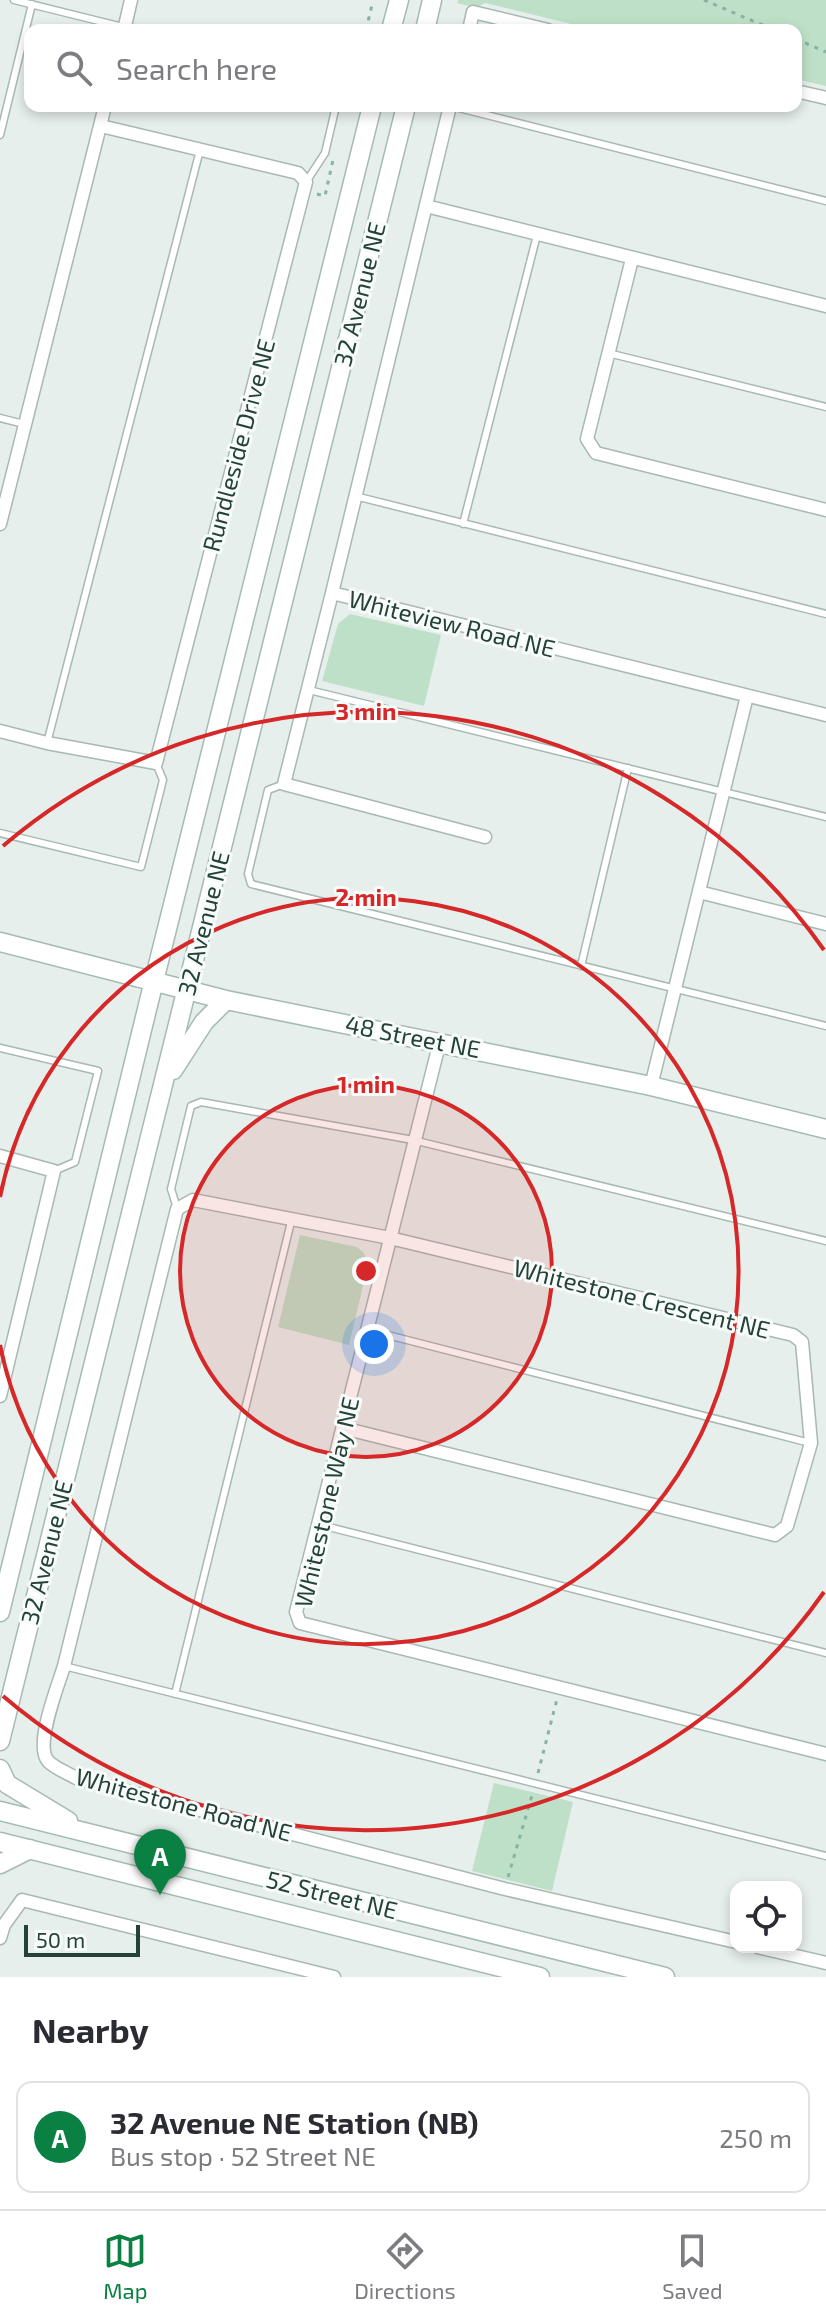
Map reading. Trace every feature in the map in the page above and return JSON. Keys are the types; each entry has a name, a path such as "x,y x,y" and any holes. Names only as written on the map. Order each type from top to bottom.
{"main road":[{"path":"393,24 399,0"},
{"path":"426,24 428,1"},
{"name":"32 Avenue NE","path":"0,1612 371,112"},
{"name":"32 Avenue NE","path":"0,1741 405,112"},
{"name":"48 Street NE","path":"0,942 226,1000 651,1086 826,1129"},
{"path":"160,1094 184,1050 204,1022 226,1000"},
{"path":"0,1769 7,1784 91,1834"},
{"name":"52 Street NE","path":"0,1811 665,1977"},
{"name":"52 Street NE","path":"0,1842 540,1977"},
{"path":"0,1864 30,1849"}],"street":[{"path":"129,24 131,0"},
{"path":"470,24 473,12 523,24"},
{"path":"802,92 826,98"},
{"path":"0,524 104,112"},
{"name":"Whiteview Road NE","path":"449,112 332,593 826,715"},
{"path":"101,126 298,173 306,182"},
{"name":"Rundleside Drive NE","path":"156,763 306,182"},
{"path":"426,206 826,306"},
{"path":"632,259 587,439 596,453 826,510"},
{"path":"332,593 284,784 485,837"},
{"path":"651,1086 747,696"},
{"path":"0,731 156,763"},
{"path":"699,892 826,924"},
{"name":"Whitestone Way NE","path":"440,1041 317,1524 296,1612 300,1623 826,1754"},
{"path":"0,1156 54,1171 0,1396"},
{"name":"Whitestone Crescent NE","path":"177,1209 193,1200 390,1238 793,1335 802,1342 811,1443 787,1526 775,1535 343,1428"},
{"name":"Whitestone Road NE","path":"177,1209 64,1666 43,1738 44,1753 49,1762 76,1778 505,1889 730,1941"},
{"path":"0,1938 4,1925 22,1900 334,1977"},
{"path":"783,1953 826,1963"}],"lane":[{"path":"14,0 109,24"},
{"path":"27,24 32,4"},
{"path":"0,135 24,37"},
{"path":"306,182 325,153 335,112"},
{"path":"474,112 826,201"},
{"path":"47,743 200,150"},
{"path":"463,524 537,235"},
{"path":"608,353 826,407"},
{"path":"0,418 26,425"},
{"path":"355,496 826,614"},
{"path":"307,689 826,817"},
{"path":"0,833 141,867 163,780 156,763"},
{"path":"581,966 628,768"},
{"path":"284,784 268,790 248,874 251,884 826,1026"},
{"path":"0,1048 98,1071 75,1162 54,1171"},
{"path":"177,1209 171,1189 191,1106 201,1102 413,1140 826,1241"},
{"path":"175,1694 292,1218"},
{"path":"368,1330 811,1443"},
{"path":"317,1524 826,1653"},
{"path":"64,1666 826,1856"}],"path":[{"path":"704,0 760,24"},
{"path":"367,24 372,5"},
{"path":"802,42 826,52"},
{"path":"505,1889 560,1687"}],"green space":[{"path":"458,0 826,0 826,86 802,80 802,24 571,24 485,3 476,8 457,3"},
{"path":"350,614 441,635 424,706 322,681 338,624"},
{"path":"300,1235 357,1247 364,1253 368,1265 349,1345 278,1327"},
{"path":"494,1783 573,1802 552,1891 472,1871"}],"place":[{"name":"32 Avenue NE Station (NB)","path":"160,1895"}]}
